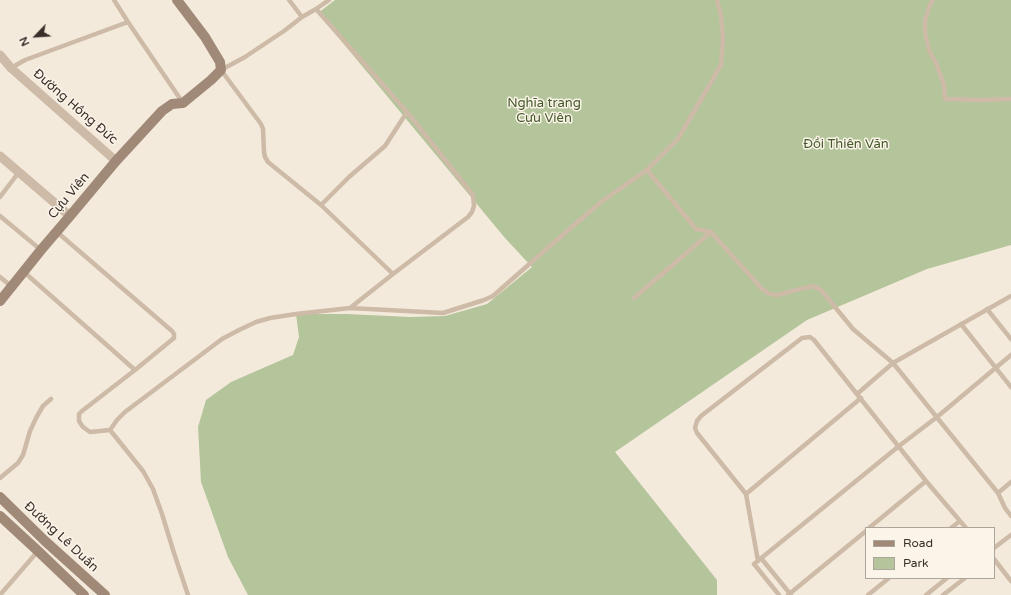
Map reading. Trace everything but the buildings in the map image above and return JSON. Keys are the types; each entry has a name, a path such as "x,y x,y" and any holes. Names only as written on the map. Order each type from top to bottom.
{"street":[{"path":"177,0 205,37 220,62 221,70 183,103"},
{"name":"Đường Hồng Đức","path":"0,55 11,68 116,161"},
{"name":"Cựu Viên","path":"0,301 116,161 162,111 172,104 183,103"},
{"path":"0,156 70,216"},
{"name":"Đường Lê Duẩn","path":"0,497 105,595"},
{"name":"Đường Lê Duẩn","path":"0,516 84,595"}],"lane":[{"path":"114,0 183,103"},
{"path":"289,0 302,17"},
{"path":"329,0 245,57 221,70 261,124 263,129 264,152 268,162 322,205 393,274"},
{"path":"57,232 174,334 174,338 79,414 79,420 90,432 110,430 125,412 222,339 256,322 296,314 350,308 443,313 484,300 493,296 601,202 647,170 678,139 721,65 723,39 721,15 717,0"},
{"path":"933,0 925,20 925,33 929,50 944,84 944,99 982,100 1011,98"},
{"path":"316,9 407,112 473,195 474,206 468,217 350,308"},
{"path":"11,68 25,60 128,22"},
{"path":"322,205 349,177 385,146 407,112"},
{"path":"647,170 696,229 711,232 762,289 770,294 777,295 813,286 821,290 853,329 893,363 998,493 1005,508 1011,516"},
{"path":"0,197 19,172"},
{"path":"0,216 41,250"},
{"path":"634,298 711,232"},
{"path":"23,272 135,370"},
{"path":"0,277 11,286"},
{"path":"858,394 893,363 1011,296"},
{"path":"987,309 1011,339"},
{"path":"961,324 1011,387"},
{"path":"779,595 758,561 746,494 697,434 695,428 700,416 802,338 810,337 814,340 926,481 965,527"},
{"path":"758,561 899,446 937,417 1011,355"},
{"path":"746,494 861,398"},
{"path":"0,478 18,463 23,455 30,431 36,418 43,406 51,399"},
{"path":"110,430 143,471 153,489 188,595"},
{"path":"870,527 926,481"},
{"path":"998,493 1011,482"},
{"path":"952,527 960,521"},
{"path":"758,561 790,594 865,532"},
{"path":"995,547 1011,535"},
{"path":"0,595 38,551"},
{"path":"995,560 1011,581"},
{"path":"868,595 888,579"},
{"path":"926,595 946,579"},
{"path":"943,595 964,579"}],"green space":[{"name":"Đồi Thiên Văn","path":"335,0 1011,0 1011,245 927,269 807,320 615,452 717,580 717,595 248,595 228,557 201,482 198,427 206,400 231,382 293,355 299,337 296,314 347,314 410,317 445,316 487,304 532,267 505,238 318,13"}],"park label":[{"name":"Nghĩa trang Cựu Viên","path":"544,112"}]}
